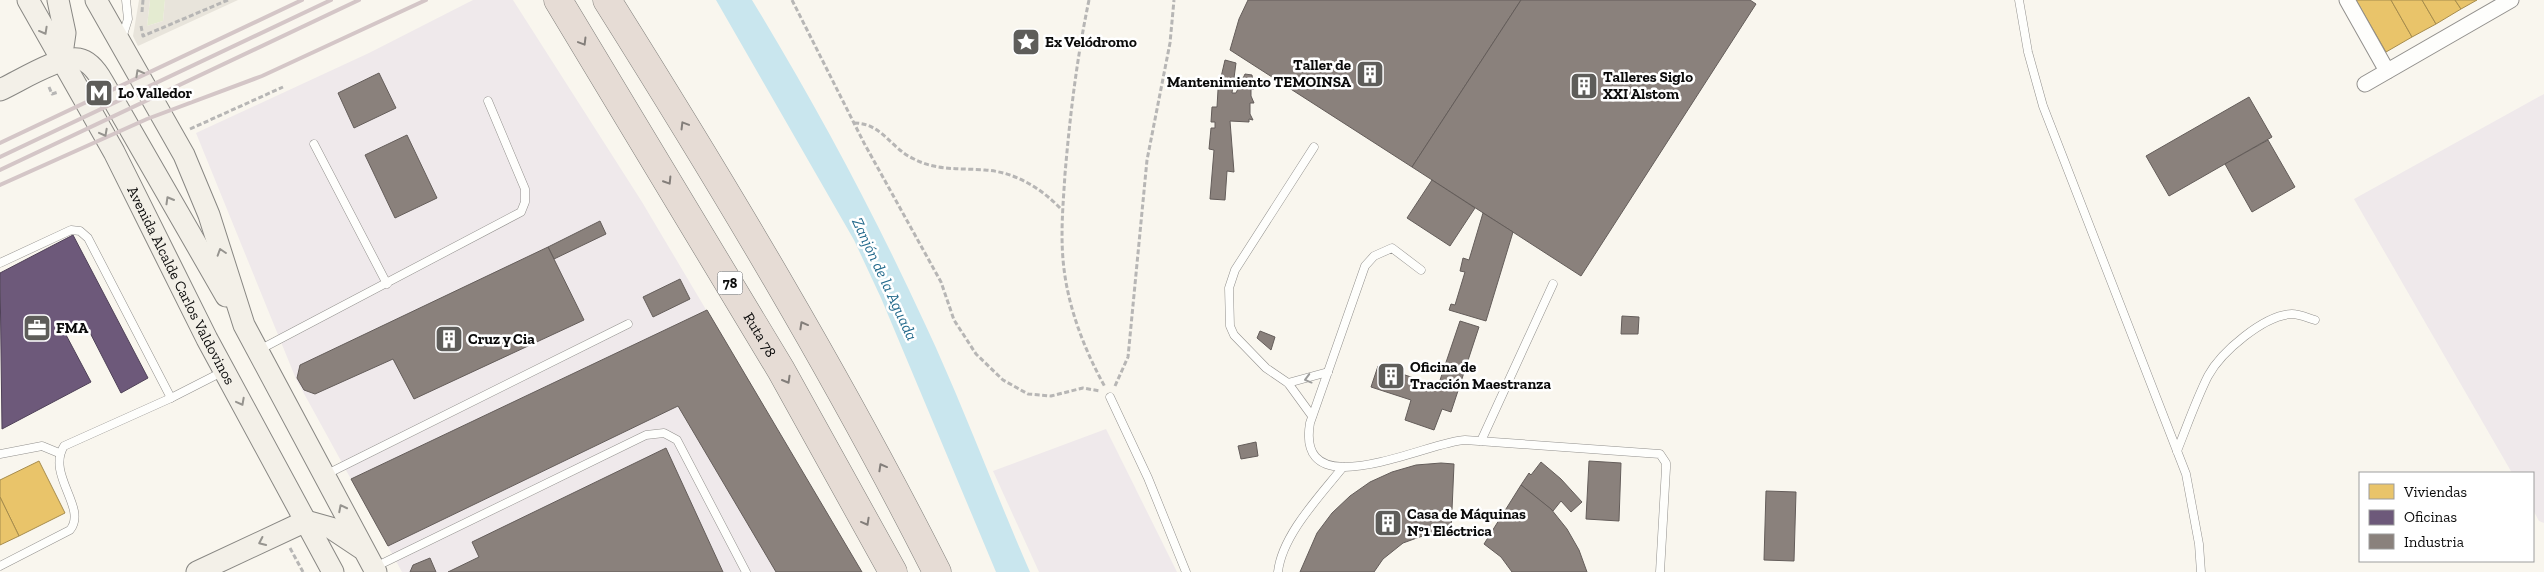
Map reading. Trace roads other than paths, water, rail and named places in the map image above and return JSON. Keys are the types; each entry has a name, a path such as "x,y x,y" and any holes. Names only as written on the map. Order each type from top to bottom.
{"highway":[{"name":"Ruta 78","path":"558,0 781,370 893,572"},
{"path":"607,0 792,305 905,508 937,572"}],"main road":[{"name":"Avenida Alcalde Carlos Valdovinos","path":"28,0 114,152 224,371 333,572"},
{"path":"58,0 65,33 61,61"},
{"path":"96,0 121,40 173,136 209,215 244,325"},
{"path":"0,90 61,61 80,59 89,64 99,75 162,188 244,325 371,564"},
{"path":"197,572 306,521 331,528 371,564"}],"street":[{"path":"2347,0 2387,71"},
{"path":"2365,84 2511,0"}],"lane":[{"path":"121,40 128,19 126,0"},
{"path":"2019,0 2028,52 2043,106 2186,474 2192,500 2201,572"},
{"path":"258,351 520,212 525,202 525,189 488,101"},
{"path":"314,144 387,284"},
{"path":"1312,416 1288,383 1266,368 1234,335 1230,326 1229,288 1235,270 1314,147"},
{"path":"0,262 71,230 80,231 88,238 171,398"},
{"path":"1421,270 1392,248 1386,249 1369,260 1312,416 1308,436 1311,450 1319,461 1332,467 1343,467 1409,456 1453,440 1660,454 1664,458 1666,468 1660,572"},
{"path":"1481,441 1553,284"},
{"path":"2177,451 2209,375 2252,330 2274,318 2293,314 2315,320"},
{"path":"325,475 628,324"},
{"path":"0,566 70,530 74,525 74,514 59,468 60,453 64,446 171,398 224,371"},
{"path":"1288,383 1328,372"},
{"path":"1110,397 1148,478 1186,572"},
{"path":"371,564 646,435 657,432 677,440 746,572"},
{"path":"0,454 42,446 60,453"},
{"path":"1278,572 1281,554 1294,532 1343,467"}],"water":[{"name":"Zanjón de la Aguada","path":"716,0 752,0 821,119 865,200 925,324 1030,572 996,572 881,298 854,240"}],"railway":[{"path":"0,143 302,0"},
{"path":"0,157 331,0"},
{"path":"0,170 359,0"},
{"path":"0,185 147,119 262,76 426,0"}],"place":[{"name":"Ex Velódromo","path":"1026,42"},
{"name":"Taller de Mantenimiento TEMOINSA","path":"1370,74"},
{"name":"Talleres Siglo XXI Alstom","path":"1584,86"},
{"name":"Lo Valledor","path":"99,93"},
{"name":"FMA","path":"37,328"},
{"name":"Cruz y Cia","path":"449,339"},
{"name":"Oficina de Tracción Maestranza","path":"1391,376"},
{"name":"Casa de Máquinas N°1 Eléctrica","path":"1388,523"}]}
